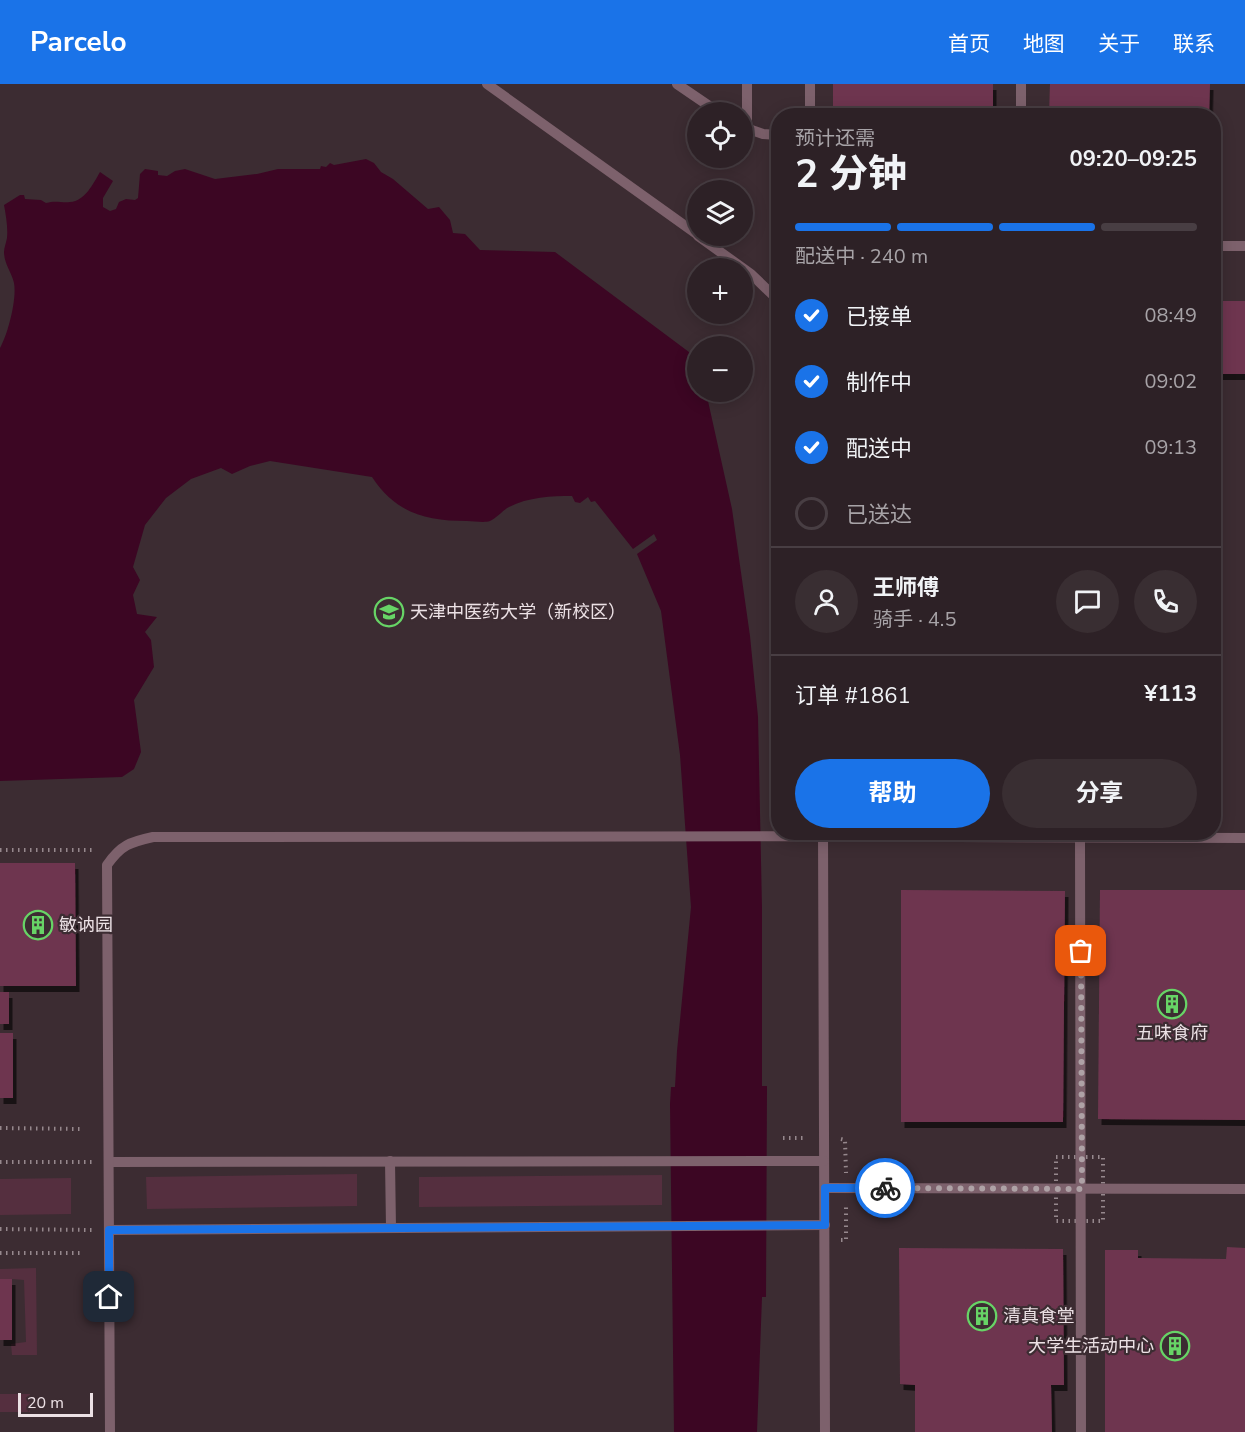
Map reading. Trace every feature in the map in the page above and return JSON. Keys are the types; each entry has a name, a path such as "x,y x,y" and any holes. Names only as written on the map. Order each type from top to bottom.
{"lane":[{"path":"488,84 687,227"},
{"path":"677,84 703,102"},
{"path":"746,102 747,84"},
{"path":"810,84 810,108"},
{"path":"1021,84 1021,108"},
{"path":"753,131 771,135"},
{"path":"713,246 751,274 771,293"},
{"path":"1221,246 1245,246"},
{"path":"110,1432 107,865 117,850 132,841 153,837 771,836"},
{"path":"1221,838 1245,838"},
{"path":"823,840 825,1432"},
{"path":"1080,840 1082,1432"},
{"path":"390,1161 391,1228"},
{"path":"109,1162 824,1161"},
{"path":"825,1188 1245,1189"},
{"path":"109,1230 825,1225"}],"path":[{"path":"0,850 117,850"},
{"path":"0,1128 81,1129"},
{"path":"0,1162 109,1162"},
{"path":"0,1229 109,1230"},
{"path":"0,1253 81,1253"}],"shaded area":[{"path":"366,159 374,163 381,172 393,179 428,209 439,207 450,220 453,233 465,234 480,250 555,252 687,351 687,402 708,402 732,509 750,636 758,717 762,908 762,1086 767,1086 766,1297 762,1297 757,1432 674,1432 670,1104 671,1087 675,1087 691,907 680,755 661,611 637,554 657,540 654,534 633,549 595,501 591,502 588,497 580,503 575,502 572,496 532,499 509,507 490,521 452,521 425,517 402,507 381,489 372,477 270,461 232,474 221,468 191,479 166,498 145,525 133,567 140,580 133,595 137,614 157,617 145,632 151,640 154,667 134,700 141,752 134,769 122,777 0,781 0,348 11,316 15,290 4,256 7,230 4,205 20,195 24,195 25,199 41,200 46,203 75,201 88,191 100,172 113,181 103,198 103,207 110,211 116,209 119,202 138,198 140,174 145,169 158,171 158,175 167,176 185,169 215,179 278,169 320,169 321,166 326,167 330,163 334,165"},
{"path":"357,1174 357,1206 147,1209 146,1177"},
{"path":"662,1175 662,1205 419,1207 419,1177"},
{"path":"71,1178 71,1214 0,1215 0,1179"},
{"path":"36,1268 37,1355 12,1355 11,1344 26,1342 24,1280 12,1279 12,1340 0,1340 0,1269"},
{"path":"0,1394 30,1394 30,1412 0,1412"}],"building":[{"path":"833,84 993,84 993,108 833,108"},
{"path":"1050,84 1210,84 1209,108 1049,108"},
{"path":"1221,301 1245,301 1245,374 1221,374"},
{"name":"敏讷园","path":"0,863 75,863 76,986 0,986"},
{"path":"901,890 1065,891 1063,1122 901,1122"},
{"name":"五味食府","path":"1100,890 1245,890 1245,1120 1098,1119"},
{"path":"0,992 9,992 9,1024 0,1024"},
{"path":"0,1033 13,1033 13,1098 0,1098"},
{"name":"大学生活动中心","path":"1227,1247 1245,1248 1245,1432 1105,1432 1105,1250 1138,1250 1138,1258 1226,1259"},
{"name":"清真食堂","path":"899,1248 1063,1249 1064,1385 1051,1385 1052,1432 915,1432 915,1385 900,1384"},
{"path":"0,1279 12,1279 12,1340 0,1340"}],"way so far":[{"path":"885,1188 1082,1189 1081,951"}],"place":[{"name":"天津中医药大学（新校区）","path":"389,612"},
{"name":"敏讷园","path":"38,925"},
{"name":"五味食府","path":"1172,1004"},
{"name":"清真食堂","path":"982,1316"},
{"name":"大学生活动中心","path":"1175,1346"}],"route":[{"path":"109,1297 109,1230 825,1225 825,1188 885,1188"}]}
